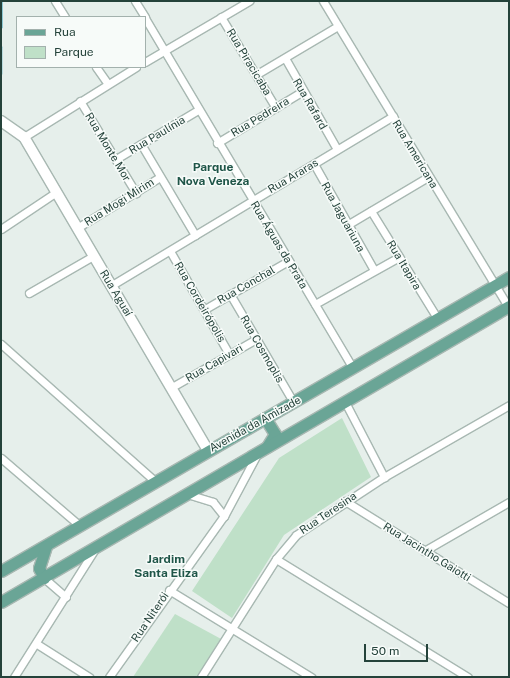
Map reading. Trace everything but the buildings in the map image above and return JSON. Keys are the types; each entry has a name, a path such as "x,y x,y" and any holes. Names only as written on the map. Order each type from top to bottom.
{"main road":[{"name":"Avenida da Amizade","path":"1,571 156,482 208,450 294,403 437,318 509,278"},
{"path":"1,602 187,494 256,456 345,402 509,307"},
{"path":"256,456 275,437 265,418"},
{"path":"44,578 39,568 46,546"}],"street":[{"path":"55,1 64,16"},
{"name":"Rua Águas da Prata","path":"135,1 144,16"},
{"path":"146,61 248,1"},
{"name":"Rua Americana","path":"323,1 494,286 509,307"},
{"name":"Rua Piracicaba","path":"221,17 257,74 276,108"},
{"name":"Rua Águas da Prata","path":"146,19 217,143 353,368"},
{"path":"257,74 338,26"},
{"name":"Rua Rafard","path":"285,58 337,149"},
{"path":"97,68 106,83"},
{"path":"1,121 24,137 106,83 134,68"},
{"name":"Rua Pedreira","path":"217,143 303,91"},
{"name":"Rua Monte Mor","path":"80,101 136,193"},
{"name":"Rua Paulínia","path":"116,159 198,110"},
{"name":"Rua Araras","path":"112,286 393,116"},
{"name":"Rua Aguaí","path":"24,137 55,193 112,286 208,450"},
{"path":"141,144 195,235"},
{"name":"Rua Jaguariuna","path":"314,164 374,270"},
{"name":"Rua Mogi Mirim","path":"77,228 160,177"},
{"path":"348,225 428,177"},
{"path":"1,229 55,193"},
{"name":"Rua Itapira","path":"371,211 437,318"},
{"name":"Rua Cordeirópolis","path":"170,251 205,309 229,354"},
{"path":"29,293 93,256"},
{"path":"315,304 399,257"},
{"name":"Rua Conchal","path":"205,309 288,261"},
{"name":"Rua Cosmoplis","path":"230,294 294,403"},
{"name":"Rua Capivari","path":"172,387 256,339"},
{"path":"1,344 156,482"},
{"path":"345,402 384,477"},
{"name":"Rua Teresina","path":"201,677 231,627 276,559 296,535 384,477 509,405"},
{"name":"Rua Niterói","path":"109,677 169,590 224,516 256,456"},
{"path":"1,458 79,525"},
{"path":"187,494 213,502 224,516"},
{"name":"Rua Jacintho Gaiotti","path":"345,502 508,602"},
{"path":"424,551 509,502"},
{"path":"14,677 38,644 96,547"},
{"path":"276,559 468,677"},
{"path":"44,578 66,598"},
{"path":"169,590 311,677"},
{"path":"38,644 89,677"}],"green space":[{"path":"342,418 371,477 284,535 232,618 192,591 279,458"},
{"path":"175,614 223,640 197,677 133,677"}],"waterway":[{"path":"1,1 1,27"},
{"path":"1,47 1,73"}],"district":[{"name":"Parque Nova Veneza","path":"213,175"},
{"name":"Jardim Santa Eliza","path":"166,567"}]}
